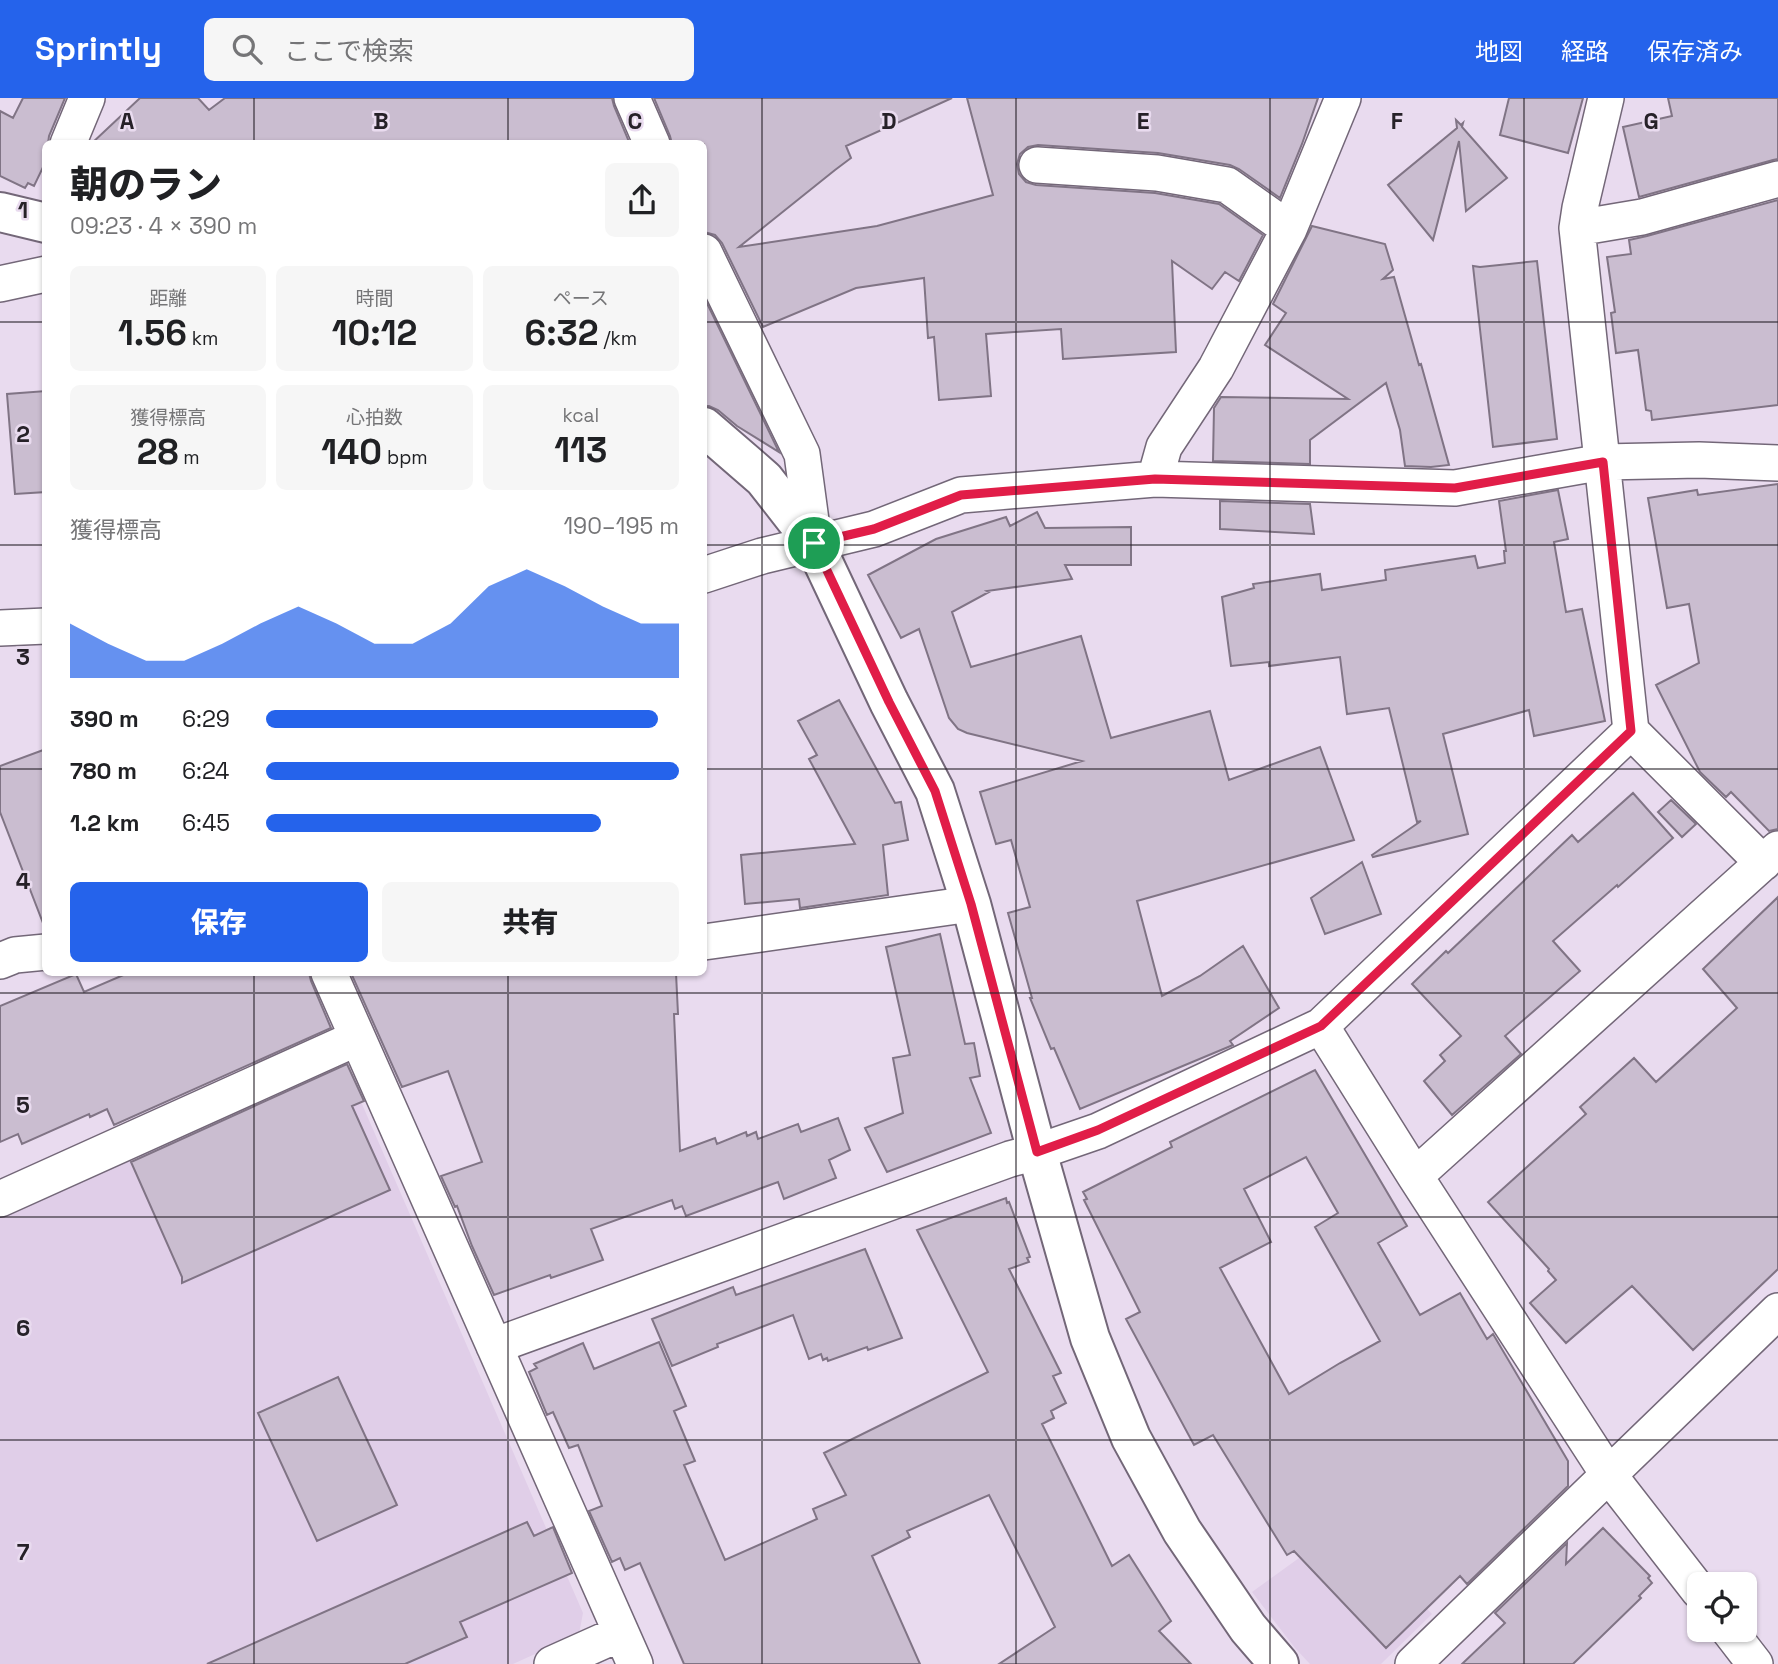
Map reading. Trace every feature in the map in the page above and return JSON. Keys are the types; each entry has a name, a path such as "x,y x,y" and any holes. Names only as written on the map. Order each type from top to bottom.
{"street":[{"path":"70,140 87,98"},
{"path":"632,98 651,140"},
{"path":"1155,479 1164,447 1216,368 1289,229 1343,98"},
{"path":"1415,1176 1770,856 1631,731 1577,228 1606,98"},
{"path":"1037,165 1157,173 1227,185 1289,229"},
{"path":"1577,228 1642,217 1778,179"},
{"path":"0,212 42,215"},
{"path":"707,258 802,454 814,543"},
{"path":"0,284 42,275"},
{"path":"707,430 764,479 814,543 889,702 935,791 971,904 1090,1338 1131,1438 1182,1531 1248,1628 1279,1664"},
{"path":"707,574 762,556 874,529 961,495 1155,479 1455,488 1603,462 1699,460 1778,463"},
{"path":"0,628 42,626"},
{"path":"494,1346 997,1163 1098,1130 1321,1026 1631,731"},
{"path":"707,942 971,904"},
{"path":"0,961 15,955 42,952"},
{"path":"330,976 628,1648 552,1664"},
{"path":"1321,1026 1608,1474 1687,1576"},
{"path":"0,1199 358,1038"},
{"path":"1413,1664 1778,1311"},
{"path":"1738,1642 1755,1664"}],"shaded area":[{"path":"342,1058 583,1613 579,1634 513,1664 0,1664 0,1212"},
{"path":"1346,1524 1432,1614 1381,1664 1310,1664 1252,1592"}],"building":[{"path":"23,98 65,98 48,140 42,140 42,169 34,186 28,183 25,188 0,176 0,111 13,118"},
{"path":"140,98 198,98 209,110 225,98 612,98 628,140 95,140"},
{"path":"654,98 952,98 846,146 851,158 739,247 877,226 993,195 967,98 1318,98 1280,198 1230,165 1158,153 1038,145 1028,147 1020,154 1017,164 1019,174 1026,182 1036,185 1155,193 1219,204 1263,235 1239,281 1225,272 1212,289 1172,261 1176,352 1063,359 1061,329 986,334 991,396 939,400 934,337 928,338 924,278 856,288 763,327 722,243 715,235 707,233 707,140 671,140"},
{"path":"1509,98 1583,98 1568,153 1500,135"},
{"path":"1668,98 1778,98 1778,159 1639,197 1623,127 1672,116"},
{"path":"1456,120 1461,125 1463,123 1462,127 1507,178 1466,211 1459,141 1433,240 1388,185 1457,128"},
{"path":"1778,200 1778,405 1652,420 1651,411 1646,410 1638,350 1616,353 1611,313 1615,312 1607,257 1631,254 1629,240"},
{"path":"1312,226 1385,244 1393,270 1383,279 1394,277 1449,465 1405,466 1400,430 1386,383 1310,440 1310,464 1213,461 1214,408 1221,397 1348,399 1265,345 1286,313 1273,304"},
{"path":"1537,261 1557,439 1493,447 1473,266"},
{"path":"707,303 779,452 707,406"},
{"path":"42,391 42,492 15,494 7,394"},
{"path":"1778,484 1778,829 1769,831 1731,792 1726,797 1700,772 1656,685 1699,663 1689,604 1667,608 1648,498 1697,490 1698,495"},
{"path":"1558,490 1568,539 1554,542 1566,612 1582,609 1605,721 1534,736 1529,710 1443,734 1468,834 1373,857 1372,855 1421,821 1417,822 1389,708 1347,714 1340,657 1269,666 1269,662 1231,666 1222,597 1254,588 1253,584 1320,574 1322,590 1386,580 1385,570 1475,556 1478,568 1505,563 1506,551 1499,501"},
{"path":"1220,501 1310,504 1314,534 1220,529"},
{"path":"1037,512 1045,528 1131,527 1131,565 1065,565 1072,579 987,591 989,592 952,612 971,667 1081,636 1111,738 1210,711 1229,780 1320,747 1354,840 1137,901 1162,996 1200,976 1243,946 1279,1008 1230,1041 1233,1045 1080,1109 1030,998 1008,913 1030,907 1011,840 996,844 980,792 1082,761 958,729 949,718 919,629 901,638 868,575 936,539 1006,517 1010,526"},
{"path":"839,700 895,803 901,802 908,840 883,845 888,895 800,908 799,899 745,904 741,855 855,844 809,759 817,755 798,721"},
{"path":"42,750 42,920 0,812 0,766"},
{"path":"1633,793 1673,838 1553,941 1580,971 1505,1036 1521,1054 1452,1115 1424,1081 1445,1061 1440,1055 1461,1036 1412,984 1572,835 1578,842"},
{"path":"1671,800 1696,824 1682,837 1658,812"},
{"path":"1362,862 1381,914 1325,934 1311,898"},
{"path":"1778,897 1778,1269 1693,1350 1632,1286 1566,1343 1530,1303 1556,1280 1488,1202 1586,1114 1580,1107 1634,1058 1656,1082 1737,1008 1703,969"},
{"path":"940,934 965,1044 974,1043 980,1076 970,1078 991,1133 887,1172 865,1128 903,1113 893,1058 910,1055 886,947"},
{"path":"71,976 77,976 84,992 121,976 310,976 331,1028 114,1125 107,1109 90,1117 89,1114 22,1144 18,1134 0,1142 0,1006"},
{"path":"352,976 676,976 678,1014 674,1014 680,1151 715,1138 717,1144 746,1132 747,1136 756,1132 758,1139 798,1124 801,1132 838,1118 850,1150 829,1160 836,1178 784,1199 778,1182 686,1216 682,1206 675,1209 672,1200 591,1229 603,1260 494,1295 457,1206 455,1207 441,1176 482,1162 448,1071 402,1087"},
{"path":"347,1064 364,1101 352,1106 390,1190 182,1283 182,1277 131,1162"},
{"path":"1315,1070 1407,1226 1378,1243 1420,1315 1460,1293 1487,1339 1493,1334 1568,1461 1568,1486 1467,1584 1460,1576 1386,1648 1294,1551 1287,1555 1213,1435 1194,1445 1126,1319 1140,1312 1084,1200 1087,1199 1083,1192 1172,1147 1170,1142","holes":["1306,1157 1338,1213 1315,1227 1380,1341 1289,1394 1220,1268 1271,1242 1244,1189"]},
{"path":"1006,1198 1030,1257 1027,1258 1029,1262 1009,1269 1061,1373 1053,1376 1066,1403 1051,1411 1054,1418 1042,1424 1112,1566 1129,1555 1171,1621 1159,1631 1191,1664 999,1664 1055,1627 989,1495 907,1531 910,1537 872,1556 920,1664 684,1664 640,1563 625,1570 620,1558 612,1562 589,1511 602,1506 578,1445 569,1448 553,1412 547,1415 529,1372 537,1368 534,1364 583,1343 594,1369 659,1342 686,1406 674,1411 695,1461 684,1465 725,1560 817,1519 813,1509 846,1495 824,1453 988,1372 917,1230"},
{"path":"865,1249 902,1338 828,1361 827,1358 823,1360 821,1354 809,1359 793,1315 717,1344 718,1347 672,1366 652,1319 733,1287 736,1295"},
{"path":"338,1377 397,1505 317,1541 258,1413"},
{"path":"527,1522 534,1536 553,1527 572,1573 460,1622 467,1637 405,1664 207,1664"},
{"path":"1603,1528 1650,1576 1648,1578 1652,1583 1639,1596 1641,1598 1573,1664 1462,1664 1505,1623 1495,1613 1567,1543 1566,1564"}],"route":[{"path":"1603,462 1631,731 1321,1026 1098,1130 1037,1152 971,904 935,791 889,702 814,543 874,529 961,495 1155,479 1455,488 1603,462"}]}
